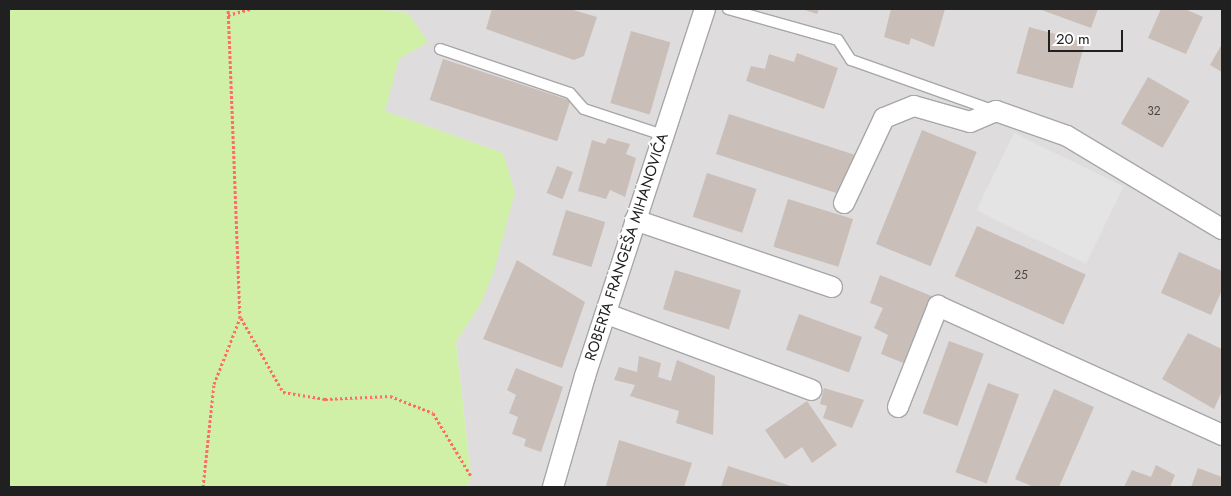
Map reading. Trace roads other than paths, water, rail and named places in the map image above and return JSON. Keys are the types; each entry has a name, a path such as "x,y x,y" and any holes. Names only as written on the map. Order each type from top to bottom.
{"street":[{"name":"ROBERTA FRANGEŠA MIHANOVIĆA","path":"553,487 585,376 706,9"},
{"path":"844,203 884,118 914,106 970,122 996,111 1067,136 1222,229"},
{"path":"635,220 832,287"},
{"path":"898,406 938,306 1222,435"},
{"path":"607,314 811,390"}],"lane":[{"path":"728,9 838,40 851,60 996,111"},
{"path":"440,49 570,93 584,109 663,135"}]}
